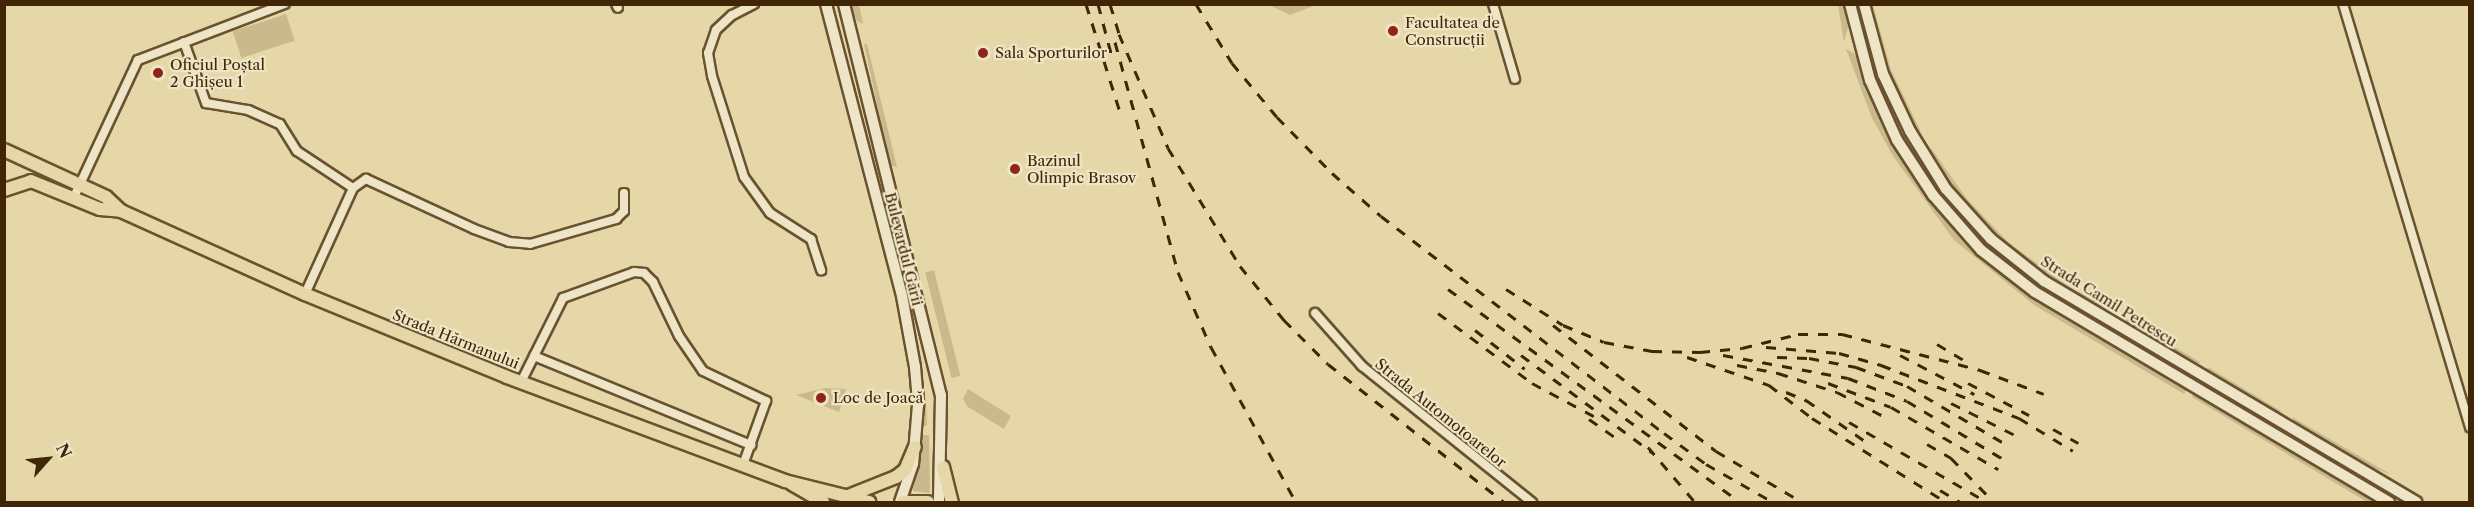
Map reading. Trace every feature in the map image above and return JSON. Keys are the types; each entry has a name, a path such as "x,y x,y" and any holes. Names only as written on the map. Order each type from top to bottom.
{"main road":[{"name":"Strada Hărmanului","path":"4,150 106,196 121,211"},
{"name":"Strada Hărmanului","path":"4,190 32,181 100,209 121,211 305,294 521,382 785,480 869,502"},
{"path":"846,496 896,477 905,470 915,447"},
{"path":"943,467 952,502"},
{"name":"Strada Hărmanului","path":"785,480 823,502"},
{"path":"902,502 928,502"}],"street":[{"path":"74,197 133,66 147,55 285,4"},
{"path":"754,4 723,21 710,41 709,61 744,177 758,201 780,219 812,239 821,270"},
{"name":"Bulevardul Gării","path":"826,4 908,326 917,395 912,477 902,502"},
{"name":"Bulevardul Gării","path":"844,4 941,395 943,467 939,502"},
{"path":"1493,4 1515,79"},
{"name":"Strada Camil Petrescu","path":"1850,4 1870,80 1897,140 1933,195 1981,250 2035,292 2388,502"},
{"name":"Strada Camil Petrescu","path":"1864,4 1883,74 1910,131 1946,189 1992,239 2044,281 2416,502"},
{"path":"2343,4 2469,427"},
{"path":"184,42 206,103 248,110 280,124 297,151 353,188"},
{"path":"305,294 353,188 361,181 373,180 508,242 541,243 616,219 624,211 624,193"},
{"path":"521,382 566,295 634,272 644,273 653,282 679,336 703,371 766,401 743,465"},
{"name":"Strada Automotoarelor","path":"1315,313 1362,366 1532,502"},
{"path":"534,356 751,445"}],"shaded area":[{"path":"850,5 859,5 863,24 856,20"},
{"path":"1269,5 1316,5 1290,15"},
{"path":"1838,5 1845,5 1849,24 1844,42"},
{"path":"1854,5 1859,5 1876,72 1889,105 1921,164 1954,208 2027,276 2195,377 2193,381 2043,292 1971,233 1937,193 1903,141 1872,74"},
{"path":"1869,5 1873,5 1891,70 1921,132 1912,127 1898,96"},
{"path":"286,14 295,41 241,58 233,31"},
{"path":"864,44 867,44 897,167 890,165"},
{"path":"1846,49 1855,54 1879,115 1922,190 1978,254 2057,312 2188,387 2184,394 2034,305 1954,240 1893,156 1872,118"},
{"path":"1931,148 1967,199 2009,243 2068,286 2105,306 2095,306 2038,271 1984,225 1929,155"},
{"path":"934,270 960,376 952,378 925,272"},
{"path":"2119,314 2200,362 2197,366 2127,326"},
{"path":"2208,367 2281,411 2277,414 2206,372"},
{"path":"921,372 926,401 927,426 922,425"},
{"path":"2203,380 2408,502 2399,502 2201,383"},
{"name":"Loc de Joacă","path":"826,388 846,389 839,412 796,395"},
{"path":"968,389 1011,416 1004,429 968,407 963,399"},
{"path":"2195,391 2383,502 2367,502 2192,397"},
{"path":"2292,417 2392,475 2366,465 2297,426"},
{"path":"922,435 929,435 930,493 913,491"}],"railway":[{"path":"1086,4 1120,112"},
{"path":"1098,4 1111,53"},
{"path":"1110,4 1119,34 1168,148 1240,266 1284,320 1328,364 1504,502"},
{"path":"1196,4 1232,63 1277,117 1332,173 1381,216 1706,464 1773,502"},
{"path":"1115,42 1178,272 1211,347 1296,502"},
{"path":"1448,289 1740,502"},
{"path":"1506,289 1563,325 1604,342 1652,351 1700,352 1742,348 1798,334 1842,334 1980,370 2044,394"},
{"path":"1438,313 1532,383 1599,419"},
{"path":"1553,325 1716,451 1802,502"},
{"path":"1475,330 1525,369"},
{"path":"1937,344 1965,361"},
{"path":"1766,347 1839,353 1881,365 2019,418 2073,451"},
{"path":"1521,355 1653,453"},
{"path":"1723,355 1848,378 1907,401 2003,459"},
{"path":"1900,355 1974,394"},
{"path":"1687,357 1769,385 1812,418 1946,502"},
{"path":"1777,357 1809,358 1856,367 1907,386 2009,446"},
{"path":"1737,365 1778,373 1837,392 1885,417"},
{"path":"1828,383 1891,407 1998,469"},
{"path":"1968,383 2029,415"},
{"path":"1786,392 1806,400 1869,444"},
{"path":"1951,403 2015,435"},
{"path":"1589,419 1621,441"},
{"path":"1849,422 1987,502"},
{"path":"2053,429 2078,443"},
{"path":"1927,444 1951,458 1989,497"},
{"path":"1648,447 1695,502"},
{"path":"1940,490 1960,502"}],"place":[{"name":"Facultatea de Construcții","path":"1393,31"},
{"name":"Sala Sporturilor","path":"983,53"},
{"name":"Oficiul Poștal 2 Ghișeu 1","path":"158,73"},
{"name":"Bazinul Olimpic Brasov","path":"1015,169"},
{"name":"Loc de Joacă","path":"821,398"}]}
